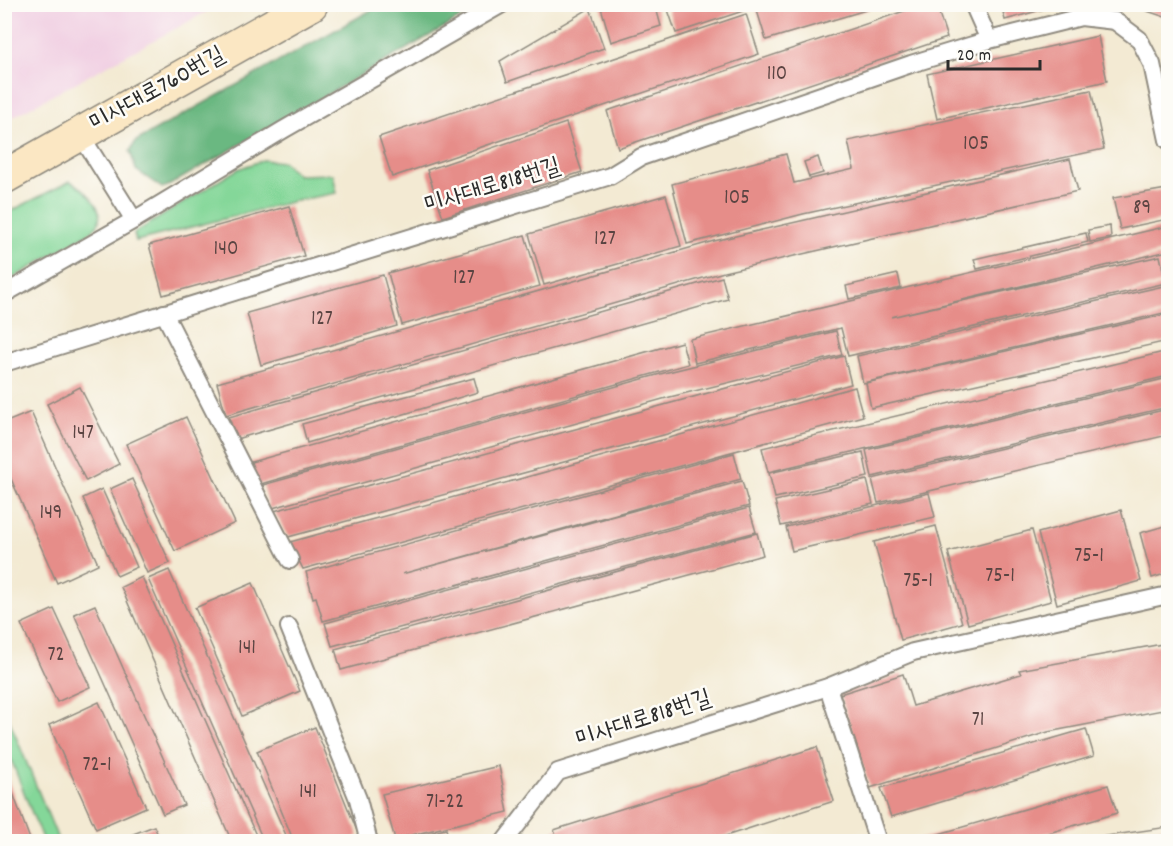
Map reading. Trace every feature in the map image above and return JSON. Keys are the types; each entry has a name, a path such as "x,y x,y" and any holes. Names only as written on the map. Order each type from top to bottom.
{"main road":[{"name":"미사대로760번길","path":"4,177 311,4"}],"lane":[{"path":"4,294 502,4"},
{"path":"973,4 989,40"},
{"name":"미사대로818번길","path":"4,363 610,176 641,157 911,64 989,40 1081,17 1115,21 1139,39 1152,64 1168,140"},
{"path":"80,134 134,220"},
{"path":"164,313 290,560"},
{"name":"미사대로818번길","path":"504,842 558,772 828,687 913,652 1168,596"},
{"path":"289,627 358,799 369,842"},
{"path":"828,687 878,842"}],"shaded area":[{"path":"5,4 219,4 219,5 5,121"}],"green space":[{"path":"382,4 483,5 168,186 162,188 136,170 130,151 136,141"},
{"path":"263,160 283,162 298,175 333,174 337,193 299,200 136,241 134,233 238,169"},
{"path":"70,181 84,190 95,204 99,211 97,225 91,232 5,283 5,214"},
{"path":"5,710 58,841 43,841 5,744"}],"building":[{"path":"600,4 655,4 661,26 611,42"},
{"path":"666,4 744,4 746,10 676,33"},
{"path":"755,4 875,4 876,7 766,40"},
{"path":"925,4 936,4 947,38 618,148 607,111"},
{"path":"1001,4 1059,4 1059,5 1005,20"},
{"path":"1142,4 1168,4 1168,18 1141,9"},
{"path":"590,8 604,48 507,82 500,61"},
{"path":"746,14 759,54 392,177 379,137"},
{"path":"1098,36 1107,81 937,119 927,74"},
{"path":"1091,90 1104,149 803,214 687,244 672,184 786,154 794,183 854,169 848,141"},
{"path":"566,123 582,172 443,217 427,170"},
{"path":"818,157 823,173 809,177 804,162"},
{"path":"1070,159 1078,191 724,272 226,415 217,383 714,241"},
{"path":"1167,189 1168,219 1120,229 1113,198"},
{"path":"666,195 681,246 544,285 529,234"},
{"path":"289,206 304,256 163,295 149,245"},
{"path":"1110,226 1111,238 1090,242 1088,230"},
{"path":"1168,226 1168,251 891,317 1160,256 1166,283 848,356 841,328 695,363 690,339"},
{"path":"1086,233 1088,242 977,269 974,259"},
{"path":"525,235 540,286 402,325 388,273"},
{"path":"898,274 901,288 849,299 846,286"},
{"path":"383,275 397,326 261,365 247,313"},
{"path":"722,277 728,299 236,439 229,417"},
{"path":"1168,285 1168,312 863,383 857,356"},
{"path":"1168,314 1168,341 871,408 866,383"},
{"path":"836,331 842,355 670,397 269,509 263,485 664,373"},
{"path":"682,342 688,364 257,485 251,462"},
{"path":"1168,351 1168,376 768,472 762,448"},
{"path":"844,356 851,384 288,537 274,511"},
{"path":"474,378 478,392 307,443 302,424"},
{"path":"1168,378 1168,407 872,477 866,450"},
{"path":"80,387 119,464 86,481 47,404"},
{"path":"855,387 863,416 303,569 290,542"},
{"path":"1168,409 1168,435 878,503 872,479"},
{"path":"31,412 98,564 57,583 4,463 4,423"},
{"path":"186,417 235,523 175,551 126,444"},
{"path":"863,452 868,477 775,498 769,473"},
{"path":"734,453 741,479 402,574 742,481 749,506 323,621 316,597 313,598 306,572"},
{"path":"132,479 170,563 147,573 110,489"},
{"path":"867,480 873,504 781,526 775,501"},
{"path":"102,489 137,567 117,576 83,498"},
{"path":"929,493 935,517 792,551 786,527"},
{"path":"749,508 756,532 332,646 325,623"},
{"path":"1121,510 1141,581 1057,604 1038,533"},
{"path":"1168,525 1168,573 1152,578 1140,533"},
{"path":"936,526 962,623 901,640 874,542"},
{"path":"1032,530 1051,601 968,624 948,552"},
{"path":"757,533 763,555 341,670 335,649"},
{"path":"169,570 289,842 264,842 148,579"},
{"path":"142,577 259,842 232,842 121,587"},
{"path":"253,583 300,691 242,716 195,608"},
{"path":"95,605 184,805 163,814 74,614"},
{"path":"54,609 90,687 57,702 21,624"},
{"path":"1168,643 1168,709 1048,732 870,788 840,694 903,674 913,706 1021,674 1019,670"},
{"path":"99,702 146,807 96,829 49,725"},
{"path":"315,727 359,836 345,842 294,842 257,751"},
{"path":"1086,729 1094,756 891,817 881,788"},
{"path":"817,747 834,801 707,842 558,842 554,830"},
{"path":"499,766 508,812 395,839 382,794"},
{"path":"5,772 31,842 4,842"},
{"path":"1108,785 1117,813 1018,842 911,842"},
{"path":"154,826 161,842 115,842 115,841"},
{"path":"1168,827 1168,842 1080,842 1080,840"},
{"path":"446,829 450,842 395,842 395,841"}]}
